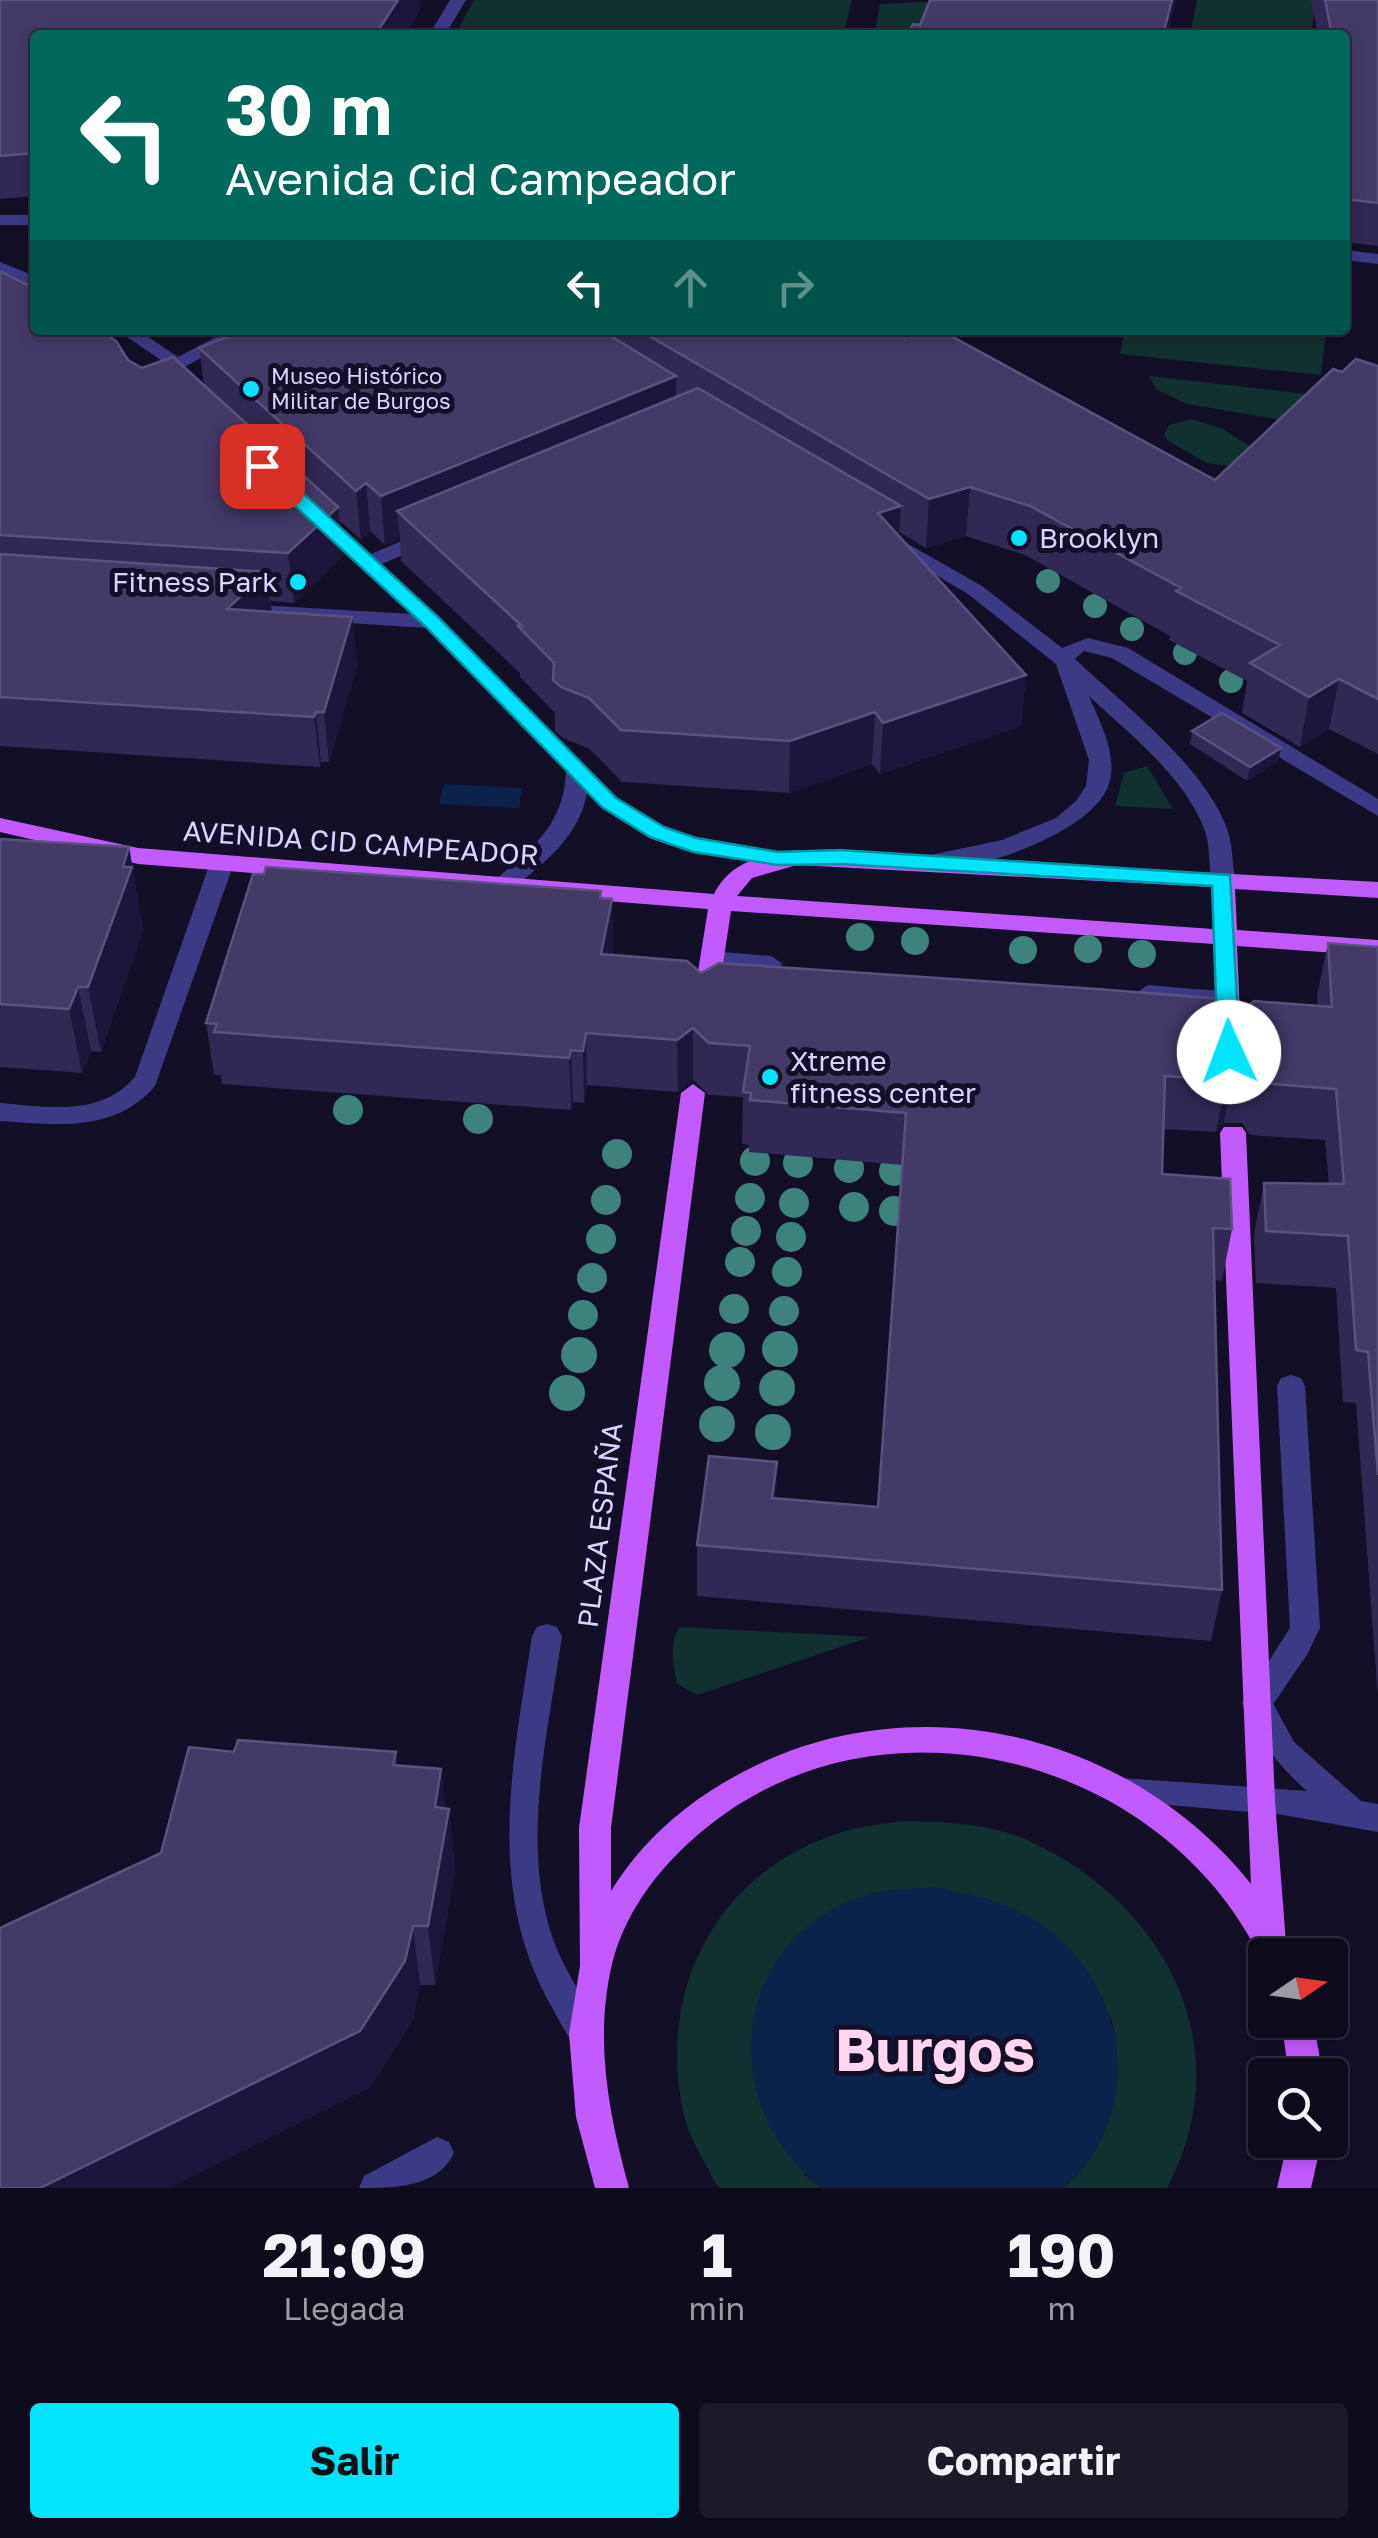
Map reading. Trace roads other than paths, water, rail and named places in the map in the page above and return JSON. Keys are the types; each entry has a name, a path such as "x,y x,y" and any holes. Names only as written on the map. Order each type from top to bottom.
{"main road":[{"name":"AVENIDA CID CAMPEADOR","path":"0,825 95,849 222,863 1378,948"},
{"path":"703,1014 716,960 718,902 730,882 749,869 778,858 840,857 1378,890"},
{"path":"1223,880 1229,1052"},
{"name":"PLAZA ESPAÑA","path":"612,2188 593,2117 584,2034 596,1966 596,1828 693,1093"},
{"name":"PLAZA ESPAÑA","path":"1233,1134 1260,1801 1272,1938"},
{"name":"PLAZA ESPAÑA","path":"596,1966 622,1903 652,1861 686,1825 716,1802 773,1769 867,1740 971,1740 1014,1748 1077,1768 1122,1791 1203,1852 1244,1900 1266,1938"},
{"path":"1294,2188 1301,2158"}],"street":[{"path":"440,30 458,0"},
{"path":"0,220 30,220"},
{"path":"1350,256 1378,259"},
{"path":"0,267 30,281"},
{"path":"132,335 176,373 235,335"},
{"path":"300,500 432,622 609,802 657,832 693,845 778,858"},
{"path":"368,563 447,529"},
{"path":"874,530 975,590 1064,660 1163,754 1216,828 1223,880"},
{"path":"216,608 432,622"},
{"path":"929,862 976,855 1029,840 1071,818 1089,803 1096,788 1100,760 1064,660 1069,650 1081,644 1100,645 1120,653 1378,809"},
{"path":"504,884 554,843 570,820 578,794 577,767"},
{"path":"0,1112 92,1114 118,1107 136,1095 146,1080 222,863"},
{"path":"716,960 771,964"},
{"path":"1148,993 1227,999"},
{"path":"1291,1386 1305,1628 1256,1702 1282,1751 1364,1814"},
{"path":"547,1636 521,1822 525,1901 542,1962 556,1992 584,2034"},
{"path":"1122,1791 1260,1801 1364,1814"},
{"path":"376,2188 437,2153"}],"water":[{"path":"444,784 522,788 519,808 439,804"},
{"path":"934,1887 997,1902 1027,1915 1054,1934 1080,1961 1099,1991 1112,2025 1118,2060 1116,2094 1106,2128 1089,2160 1064,2188 822,2188 789,2155 766,2117 753,2076 751,2034 760,1994 780,1956 810,1924 851,1900 882,1892"}],"place":[{"name":"Museo Histórico Militar de Burgos","path":"251,389"},
{"name":"Brooklyn","path":"1019,538"},
{"name":"Fitness Park","path":"298,582"},
{"name":"Xtreme fitness center","path":"770,1077"}],"district":[{"name":"Burgos","path":"935,2051"}]}
